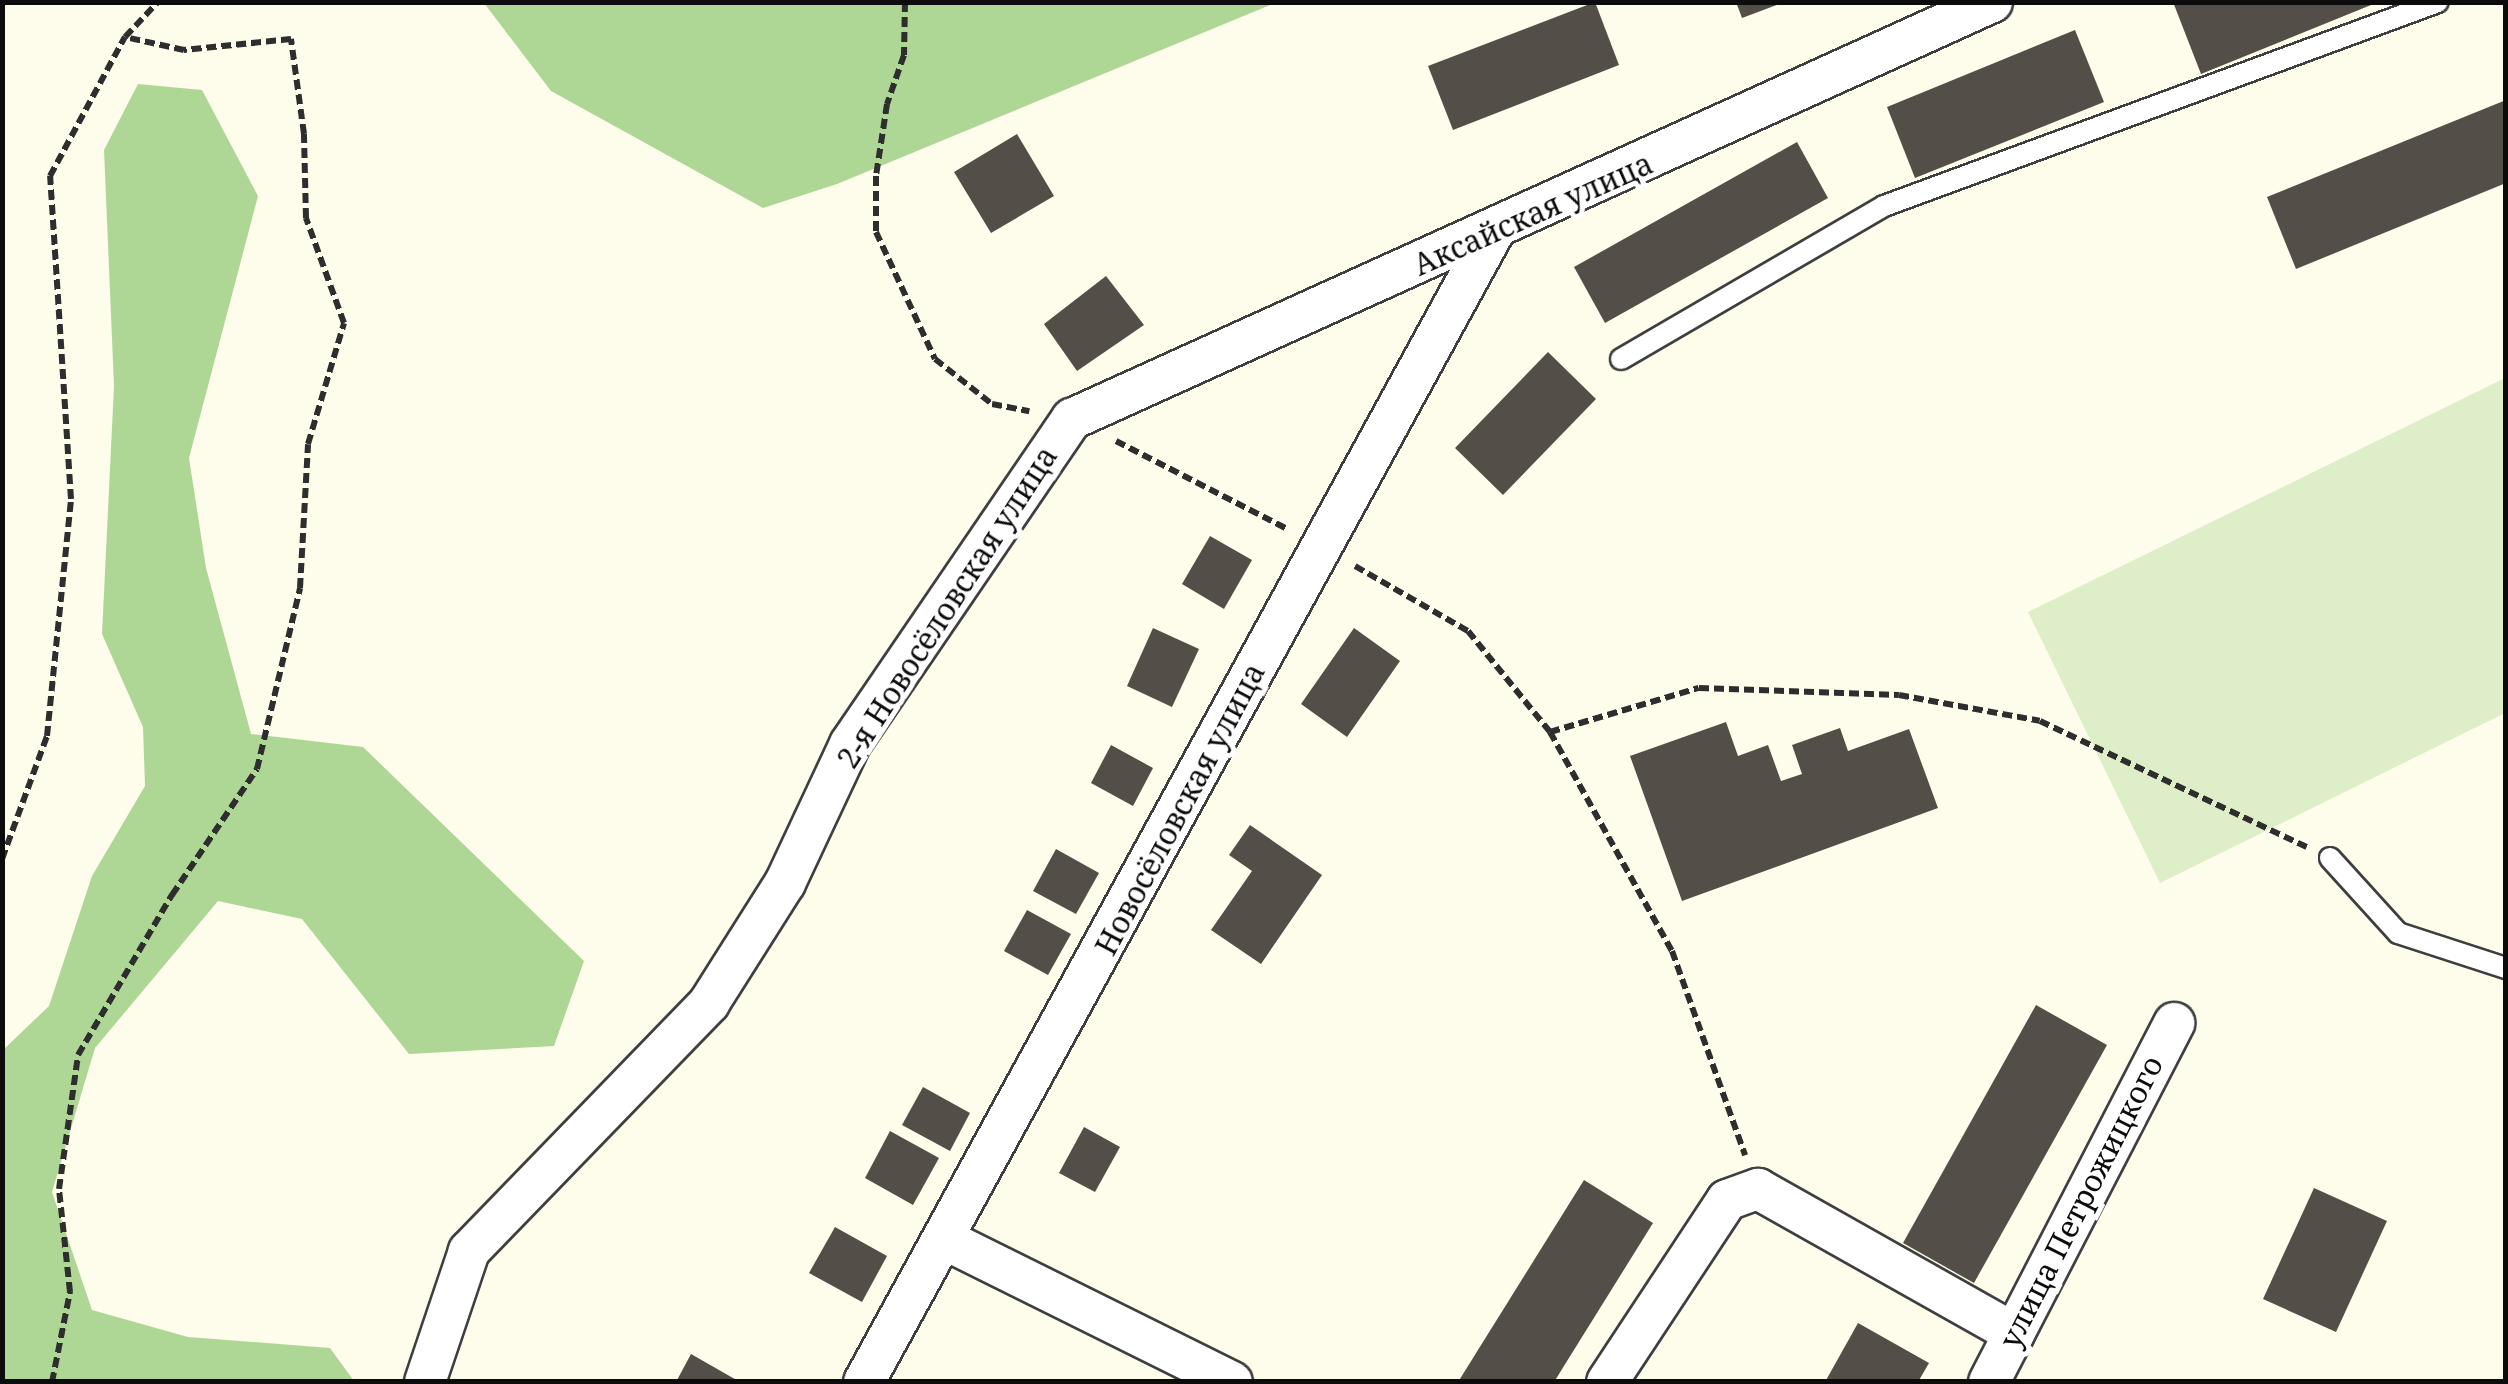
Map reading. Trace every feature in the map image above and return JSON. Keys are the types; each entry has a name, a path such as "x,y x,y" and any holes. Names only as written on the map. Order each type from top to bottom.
{"street":[{"name":"Аксайская улица","path":"1072,419 1492,234 1992,2"},
{"name":"Новосёловская улица","path":"864,1382 946,1240 1492,234"},
{"name":"2-я Новосёловская улица","path":"426,1382 469,1251 709,1003 785,884 850,744 1072,419"},
{"name":"улица Петрожицкого","path":"1990,1382 2174,1023"},
{"path":"1607,1382 1727,1200 1758,1189 2014,1333"},
{"path":"946,1240 1232,1382"}],"lane":[{"path":"1621,358 1884,206 2438,2"},
{"path":"2330,858 2398,933 2506,968"}],"path":[{"path":"2,859 48,736 71,499 50,176 126,37 158,2"},
{"path":"905,2 904,55 887,104 876,176 876,232 935,359 992,404 1072,419 1322,546 1468,632 1550,732 1672,950 1758,1189"},
{"path":"52,1382 70,1292 59,1189 78,1055 172,895 257,769 300,588 308,444 344,323 306,218 292,39 184,50 126,37"},
{"path":"1550,732 1699,688 1899,694 2040,721 2330,858"}],"green space":[{"path":"484,2 1275,3 837,184 763,208 551,91"},
{"path":"138,84 202,90 258,196 189,458 206,568 251,734 363,747 584,961 554,1046 409,1054 302,919 218,901 95,1048 52,1192 92,1310 188,1337 330,1348 354,1381 3,1381 3,1050 49,1006 92,876 145,786 143,727 102,634 114,386 104,150"},
{"path":"2505,378 2505,713 2160,883 2028,612"}],"building":[{"path":"1595,2 1619,65 1453,130 1428,66"},
{"path":"1736,2 1782,2 1782,3 1742,18"},
{"path":"2173,2 2376,2 2376,3 2201,74"},
{"path":"2075,30 2104,102 1915,178 1887,107"},
{"path":"2506,100 2506,183 2296,269 2267,197"},
{"path":"1017,134 1054,196 991,233 954,172"},
{"path":"1797,142 1828,198 1605,323 1574,267"},
{"path":"1106,276 1144,325 1077,371 1044,324"},
{"path":"1548,352 1596,399 1503,495 1455,448"},
{"path":"1210,536 1252,560 1224,609 1182,584"},
{"path":"1153,628 1199,649 1172,707 1127,686"},
{"path":"1354,628 1400,661 1347,737 1301,704"},
{"path":"1726,722 1738,756 1768,745 1781,781 1802,774 1792,745 1840,728 1848,751 1909,729 1938,808 1682,901 1630,756"},
{"path":"1111,745 1153,768 1133,806 1091,783"},
{"path":"1250,825 1322,875 1261,964 1211,930 1252,871 1229,855"},
{"path":"1056,849 1099,873 1076,914 1033,891"},
{"path":"1027,910 1071,934 1048,975 1004,951"},
{"path":"2036,1005 2107,1045 1974,1283 1903,1243"},
{"path":"923,1087 970,1113 950,1151 902,1125"},
{"path":"1084,1127 1120,1147 1095,1192 1059,1173"},
{"path":"890,1131 939,1158 913,1205 865,1178"},
{"path":"1584,1180 1653,1223 1554,1382 1458,1382"},
{"path":"2314,1188 2387,1221 2336,1332 2263,1299"},
{"path":"835,1227 887,1256 862,1302 809,1273"},
{"path":"1858,1323 1929,1363 1918,1382 1825,1382"},
{"path":"691,1354 740,1382 676,1382"}]}
